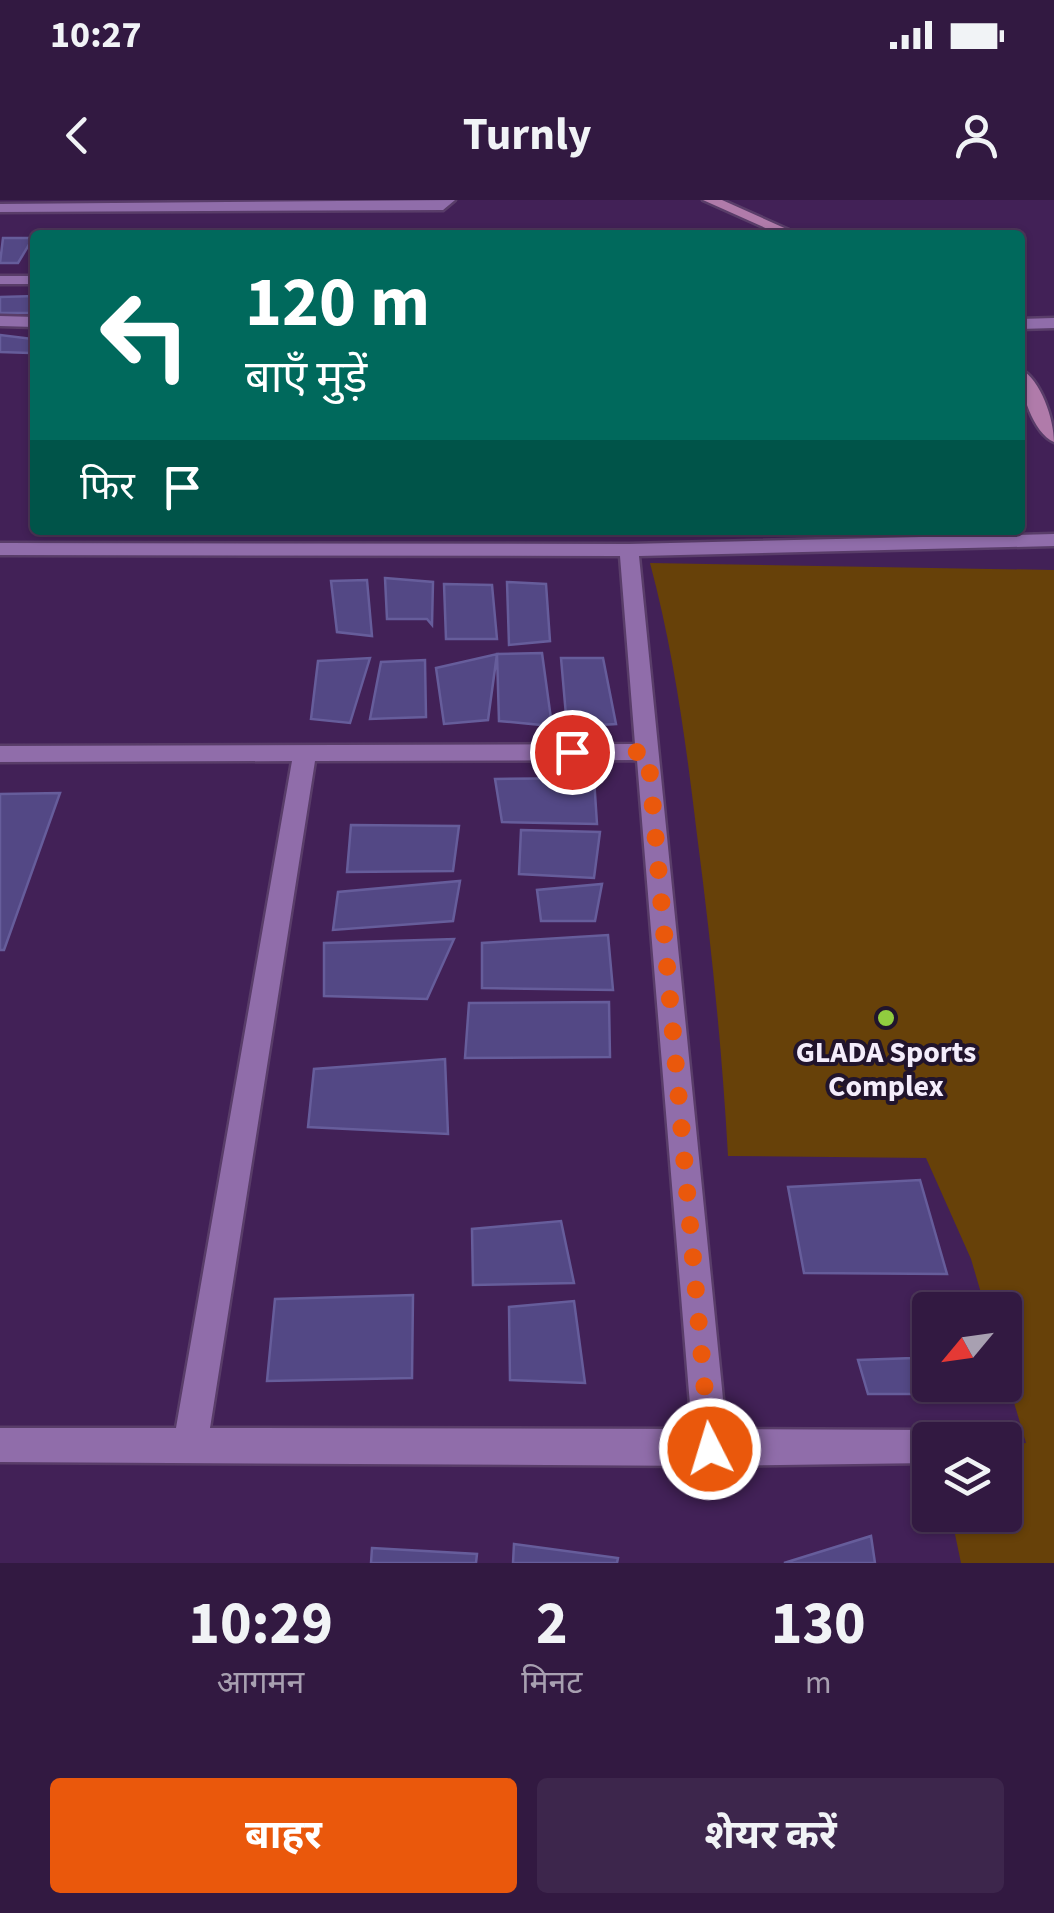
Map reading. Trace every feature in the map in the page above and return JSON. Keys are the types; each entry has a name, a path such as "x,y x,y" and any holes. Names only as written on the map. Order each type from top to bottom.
{"street":[{"path":"0,208 24,204 411,207 443,206 448,200"},
{"path":"710,200 781,230"},
{"path":"0,280 30,280"},
{"path":"0,321 30,322"},
{"path":"1025,324 1054,322"},
{"path":"1025,383 1054,437"},
{"path":"0,549 67,540 630,550 1054,540"},
{"path":"630,550 710,1449"},
{"path":"190,1446 305,752"},
{"path":"0,754 648,752"},
{"path":"0,1445 912,1447"}],"shaded area":[{"name":"GLADA Sports Complex","path":"650,563 1054,570 1054,1563 961,1563 955,1532 1022,1532 1022,1443 1026,1443 1014,1402 1022,1402 1022,1292 981,1292 971,1259 926,1158 728,1156 707,915 673,664"}],"building":[{"path":"3,238 30,238 18,263 0,263"},
{"path":"30,296 30,313 0,313 0,297"},
{"path":"0,335 30,339 30,353 0,352"},
{"path":"385,578 433,582 432,625 427,619 387,619"},
{"path":"367,580 372,636 337,632 331,581"},
{"path":"507,582 546,584 550,641 509,645"},
{"path":"444,584 492,585 497,639 446,639"},
{"path":"542,653 552,726 499,721 497,654"},
{"path":"497,654 488,720 444,724 436,668"},
{"path":"370,658 350,723 311,719 318,661"},
{"path":"561,658 603,658 616,724 567,727"},
{"path":"425,660 426,717 370,719 381,662"},
{"path":"594,778 597,824 502,822 495,779"},
{"path":"60,793 4,950 0,950 0,794"},
{"path":"351,825 459,826 453,871 347,872"},
{"path":"521,830 600,832 594,878 519,874"},
{"path":"460,881 453,921 333,930 338,892"},
{"path":"602,884 595,921 541,921 537,890"},
{"path":"608,935 613,990 482,988 482,943"},
{"path":"454,939 427,999 324,996 324,943"},
{"path":"609,1002 610,1057 465,1058 469,1003"},
{"path":"445,1059 448,1134 308,1127 314,1069"},
{"path":"920,1180 947,1274 804,1273 788,1187"},
{"path":"561,1221 574,1283 473,1285 472,1229"},
{"path":"413,1295 412,1378 267,1381 275,1299"},
{"path":"574,1301 585,1383 510,1380 509,1307"},
{"path":"912,1358 912,1394 868,1394 858,1360"},
{"path":"871,1536 875,1563 784,1563"},
{"path":"514,1544 618,1558 617,1563 513,1563"},
{"path":"372,1548 477,1554 476,1563 371,1563"}],"place":[{"name":"GLADA Sports Complex","path":"886,1018"}],"route":[{"path":"572,752 648,752 710,1449"}]}
